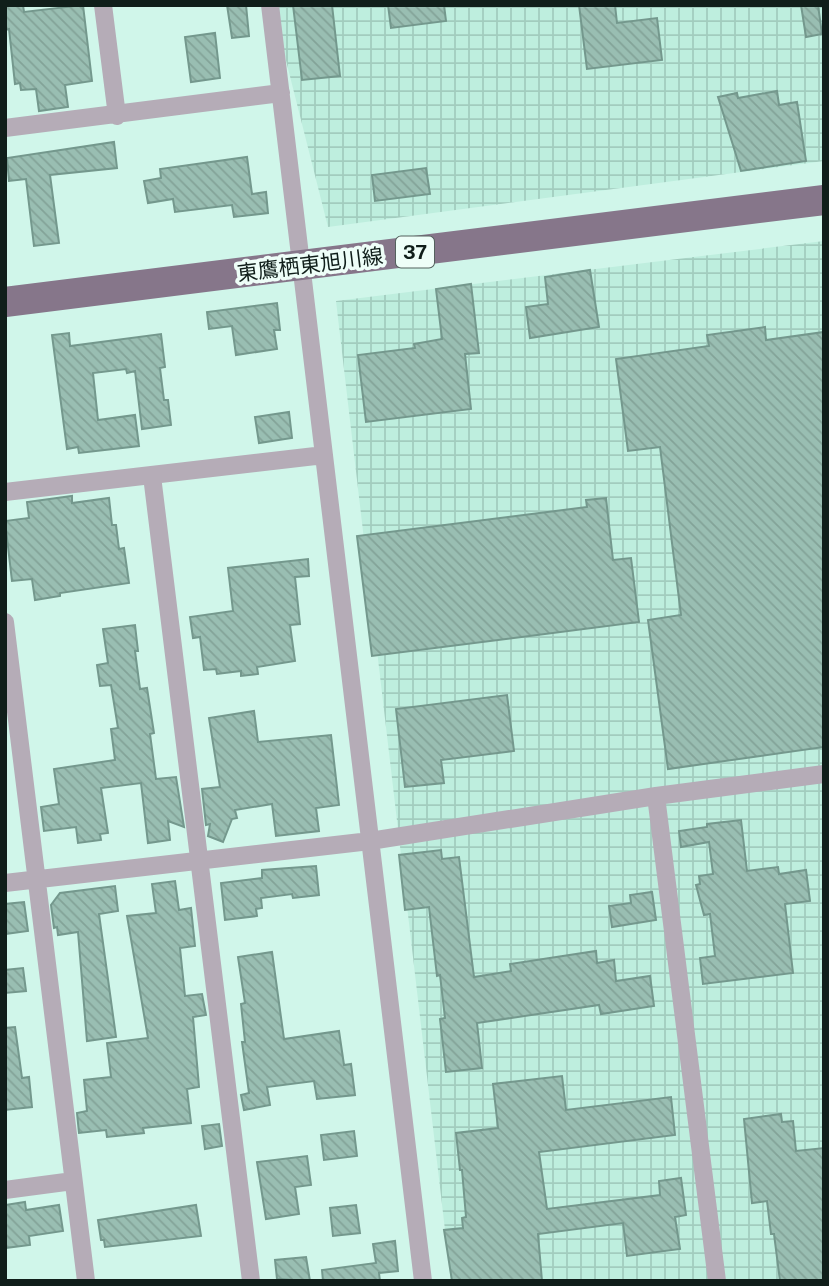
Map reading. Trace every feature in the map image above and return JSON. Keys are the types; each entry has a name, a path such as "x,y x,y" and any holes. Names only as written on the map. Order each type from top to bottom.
{"main road":[{"name":"東鷹栖東旭川線","path":"5,302 824,200"}],"street":[{"path":"103,5 117,116"},
{"path":"270,5 424,1281"},
{"path":"5,127 117,116 281,93"},
{"path":"5,492 324,455"},
{"path":"152,476 251,1281"},
{"path":"5,622 86,1281"},
{"path":"5,883 370,841 656,796 824,774"},
{"path":"656,796 717,1281"},
{"path":"5,1190 73,1181"}],"shaded area":[{"path":"272,5 824,5 824,161 328,227"},
{"path":"824,241 824,1281 451,1281 336,301"}],"building":[{"path":"5,5 23,5 24,12 83,5 92,81 65,85 68,107 39,111 36,89 21,90 20,83 15,84 9,29 5,30"},
{"path":"227,5 246,5 249,36 232,38"},
{"path":"293,5 332,5 340,76 302,80"},
{"path":"388,5 444,5 446,21 391,28"},
{"path":"579,5 615,5 617,23 657,18 662,60 587,69"},
{"path":"801,5 818,5 822,34 806,37"},
{"path":"215,33 220,78 191,82 185,37"},
{"path":"777,91 779,105 797,102 806,161 741,171 718,97 737,93 738,98"},
{"path":"114,142 117,168 50,175 59,243 34,246 26,179 9,181 7,158"},
{"path":"247,157 252,194 266,192 268,213 234,217 232,205 175,212 173,199 148,203 144,181 161,178 160,169"},
{"path":"426,168 430,194 375,201 372,175"},
{"path":"590,270 599,327 530,338 526,307 548,304 545,277"},
{"path":"471,284 479,353 465,354 471,409 366,422 358,355 415,348 414,344 442,339 436,289"},
{"path":"277,303 280,330 274,330 277,349 236,355 232,326 209,329 207,312"},
{"path":"765,327 766,340 824,332 824,747 668,769 648,620 681,615 660,447 628,451 616,359 709,346 707,335"},
{"path":"69,333 70,346 161,334 165,367 160,368 164,400 168,400 171,425 142,429 135,371 127,373 126,369 93,373 98,420 135,415 139,446 79,453 78,447 67,449 52,335"},
{"path":"289,412 292,438 259,443 255,417"},
{"path":"72,496 72,503 109,498 112,525 116,525 119,549 124,548 129,583 60,593 60,596 35,600 32,579 12,581 5,521 29,518 27,502"},
{"path":"606,498 613,560 631,558 639,622 372,656 357,536 587,507 586,500"},
{"path":"308,559 309,576 295,577 300,624 290,625 295,661 257,667 258,674 241,676 241,671 217,674 216,669 204,670 200,637 193,638 190,617 233,611 228,568"},
{"path":"135,625 140,689 147,688 154,733 150,734 156,779 176,777 184,827 168,821 170,840 148,843 141,783 101,788 108,833 100,834 101,840 78,843 76,827 44,831 41,807 59,804 54,769 115,760 111,729 118,728 111,685 100,686 97,665 108,663 103,629"},
{"path":"507,695 514,751 441,760 444,783 405,787 396,709"},
{"path":"254,711 258,742 331,735 339,805 316,808 319,831 276,836 272,804 235,810 237,818 232,819 223,842 208,836 210,824 206,825 202,789 220,787 209,718"},
{"path":"741,820 747,871 778,867 779,874 806,870 810,901 785,904 793,973 703,984 700,958 715,956 710,914 704,915 696,885 700,884 699,876 713,874 709,842 681,847 679,831"},
{"path":"441,850 442,859 459,857 474,977 511,971 510,964 596,951 597,963 614,960 616,981 650,976 654,1006 601,1014 599,1005 477,1023 482,1068 446,1072 440,1019 445,1018 429,907 405,910 399,855"},
{"path":"316,866 319,895 293,898 292,894 261,898 262,908 256,909 257,916 225,920 221,883 262,878 262,870"},
{"path":"175,881 179,910 191,908 195,946 180,948 185,996 202,994 206,1015 193,1017 199,1087 187,1089 191,1123 143,1128 144,1133 107,1137 106,1130 79,1133 77,1113 87,1111 84,1080 111,1077 107,1043 148,1038 127,916 156,913 152,884"},
{"path":"115,886 118,911 99,914 116,1037 87,1041 78,932 58,935 57,927 54,928 51,905 60,893"},
{"path":"652,892 656,920 612,927 609,906 631,903 630,895"},
{"path":"24,902 28,931 5,934 5,904"},
{"path":"272,952 284,1039 339,1031 344,1065 351,1064 355,1095 317,1099 314,1081 267,1087 270,1105 244,1110 241,1095 249,1093 242,1042 245,1042 241,1004 245,1003 238,957"},
{"path":"23,968 26,991 5,993 5,970"},
{"path":"15,1027 22,1078 29,1077 32,1107 5,1110 5,1028"},
{"path":"562,1076 566,1110 671,1097 675,1135 539,1152 547,1209 660,1195 659,1181 681,1178 686,1215 675,1217 680,1249 627,1256 623,1223 538,1234 542,1281 452,1281 444,1230 463,1228 462,1218 466,1217 456,1133 498,1128 493,1084"},
{"path":"781,1114 782,1122 793,1121 796,1151 824,1148 824,1281 780,1281 767,1201 752,1203 744,1119"},
{"path":"219,1124 222,1146 205,1149 202,1126"},
{"path":"354,1131 357,1156 324,1160 321,1135"},
{"path":"307,1156 311,1185 295,1187 299,1214 266,1219 257,1162"},
{"path":"25,1202 26,1210 59,1205 63,1231 29,1236 30,1245 5,1248 5,1205"},
{"path":"196,1205 201,1236 105,1247 104,1240 101,1240 98,1220"},
{"path":"356,1205 360,1233 333,1236 330,1208"},
{"path":"395,1241 398,1271 379,1273 380,1281 323,1281 322,1270 376,1263 373,1244"},
{"path":"306,1257 310,1281 277,1279 275,1260"}]}
